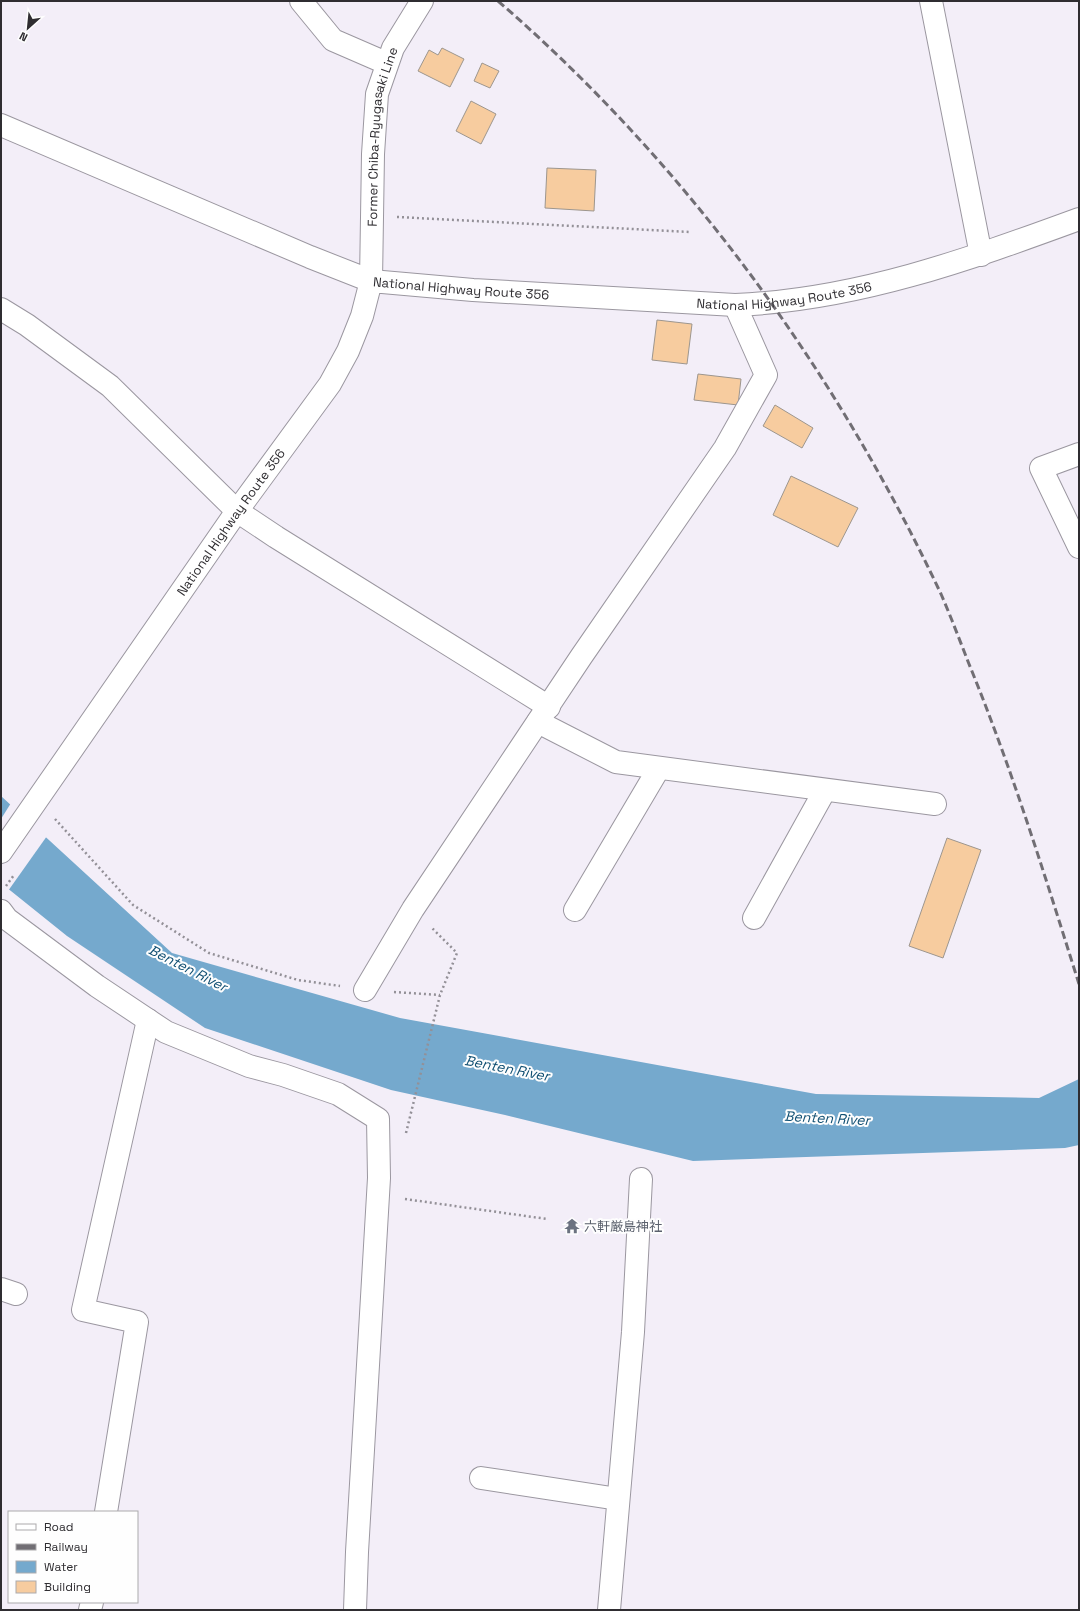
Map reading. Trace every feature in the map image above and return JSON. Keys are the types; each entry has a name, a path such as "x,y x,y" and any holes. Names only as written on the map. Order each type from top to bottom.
{"main road":[{"path":"301,1 333,40 386,63"},
{"name":"Former Chiba-Ryugasaki Line","path":"371,281 376,100 386,63 393,48 422,1"},
{"path":"930,1 982,255"},
{"path":"1,126 302,254 371,281"},
{"name":"National Highway Route 356","path":"1,852 237,511 330,384 348,351 362,316 371,281 473,290 735,305 772,303 836,294 898,279 982,255 1079,219"},
{"path":"365,990 413,909 581,657 725,448 766,375 735,305"},
{"path":"1,309 27,325 110,386 237,511 616,762 935,804"},
{"path":"1079,454 1041,468 1079,547"},
{"path":"575,910 659,768"},
{"path":"754,918 825,790"},
{"path":"1,911 8,919 97,986 166,1032 249,1066 282,1075 338,1094 378,1119 378,1196 356,1552 355,1610"},
{"path":"106,1511 137,1322 83,1310 148,1020"},
{"path":"609,1610 633,1332 641,1179"},
{"path":"481,1478 618,1499"}],"path":[{"path":"373,216 690,232"},
{"path":"34,804 54,818 133,905 209,953 298,980 365,990 440,995"},
{"path":"412,1114 440,995 457,953 413,909"},
{"path":"378,1196 547,1219"}],"water":[{"name":"Benten River","path":"1,796 172,953 400,1018 816,1094 1039,1098 1079,1079 1079,1145 1065,1148 693,1161 505,1115 391,1090 205,1028 67,936 1,883"}],"pier":[{"path":"11,803 47,836 8,891 1,886 1,819"}],"building":[{"path":"442,48 464,59 450,87 418,71 429,50 438,55"},
{"path":"482,63 499,71 490,88 474,81"},
{"path":"471,101 496,114 481,144 456,131"},
{"path":"547,168 596,170 594,211 545,208"},
{"path":"657,320 692,324 687,364 652,360"},
{"path":"698,374 741,379 738,405 694,400"},
{"path":"775,405 813,428 802,448 763,426"},
{"path":"791,476 858,508 838,547 773,515"},
{"path":"947,838 981,850 943,958 909,946"}],"railway":[{"path":"498,1 567,64 632,131 693,201 750,274 804,350 854,429 899,511 948,611 1000,743 1041,863 1079,984"}],"place":[{"name":"六軒厳島神社","path":"572,1226"}]}
